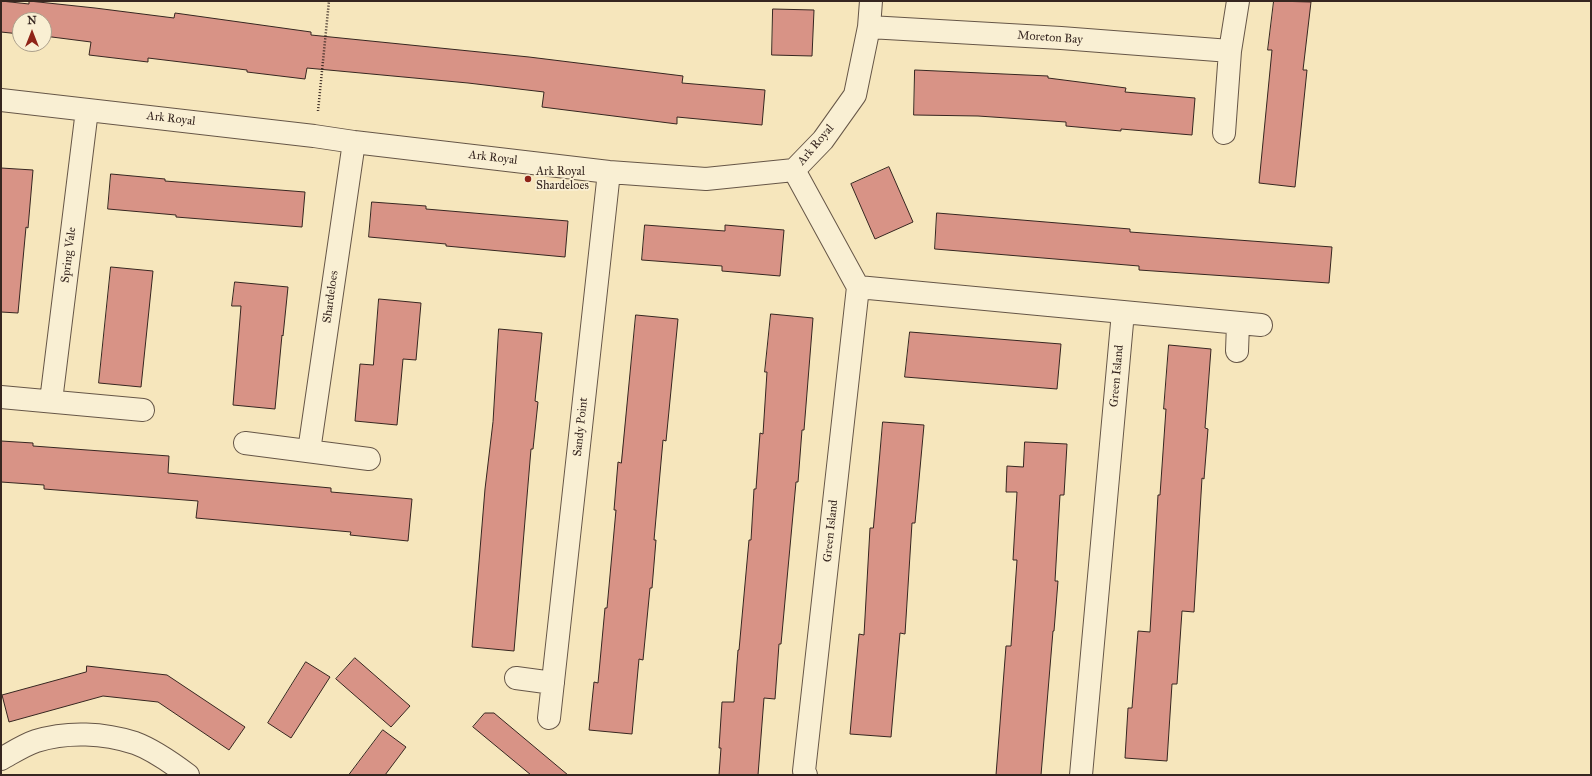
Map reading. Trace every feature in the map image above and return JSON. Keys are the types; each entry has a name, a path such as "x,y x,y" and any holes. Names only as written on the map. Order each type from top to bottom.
{"street":[{"name":"Ark Royal","path":"1,100 609,172 706,179 794,170 823,140 855,95 869,27 871,1"},
{"path":"1224,133 1230,51 1238,1"},
{"name":"Moreton Bay","path":"869,27 1061,38 1230,51"},
{"name":"Spring Vale","path":"51,401 87,110"},
{"name":"Shardeloes","path":"309,451 354,142"},
{"path":"794,170 858,287 1261,326"},
{"name":"Sandy Point","path":"549,718 609,172"},
{"name":"Green Island","path":"806,775 804,772 858,287"},
{"name":"Green Island","path":"1081,775 1123,312"},
{"path":"1237,350 1238,324"},
{"path":"1,396 143,410"},
{"path":"245,442 369,459"},
{"path":"516,678 553,683"},
{"path":"1,760 35,741 68,734 102,736 136,744 167,759 188,775"}],"path":[{"path":"314,136 329,1"}],"building":[{"path":"1,1 29,4 29,1 174,18 175,13 311,32 311,35 529,57 683,76 682,83 765,90 762,125 677,117 677,124 542,107 544,92 468,83 307,68 305,79 247,72 247,70 148,58 148,62 89,55 91,42 52,37 52,12 12,12 12,33 1,32"},
{"path":"1274,1 1311,2 1303,70 1307,70 1295,187 1259,183 1272,50 1268,50"},
{"path":"773,9 814,10 812,56 772,55"},
{"path":"915,70 1048,76 1048,78 1126,88 1125,92 1195,98 1192,135 1066,126 1066,122 978,116 914,115"},
{"path":"889,167 913,222 875,239 851,184"},
{"path":"1,168 33,170 18,313 1,312"},
{"path":"111,174 165,179 165,181 305,192 302,227 176,217 176,215 108,209"},
{"path":"372,202 426,206 426,209 568,221 565,257 369,237"},
{"path":"937,213 1130,229 1130,232 1332,247 1329,283 1139,270 1139,266 935,249"},
{"path":"645,225 725,231 725,225 784,230 780,276 722,271 722,266 642,260"},
{"path":"111,267 153,271 141,387 99,383"},
{"path":"235,282 288,287 275,409 233,405 241,306 232,306"},
{"path":"379,299 421,303 416,360 403,359 397,425 355,421 360,364 373,365"},
{"path":"771,314 813,318 804,430 802,430 798,482 796,482 781,644 779,644 775,699 764,698 758,775 719,775 722,702 734,702 749,540 751,540 754,489 756,489 760,433 763,434 767,372 765,372"},
{"path":"636,315 678,319 666,441 663,440 654,540 656,540 652,588 650,588 643,660 639,659 632,734 589,730 594,682 598,683 605,608 607,608 616,510 614,510 618,462 621,463"},
{"path":"499,329 542,333 535,401 538,402 533,449 531,449 514,651 472,647 485,489 493,422"},
{"path":"910,332 1061,344 1057,389 905,377"},
{"path":"1169,345 1211,349 1205,428 1208,429 1204,479 1202,478 1194,612 1182,611 1177,684 1172,684 1167,761 1125,758 1128,708 1132,708 1138,631 1150,632 1158,495 1160,495 1166,409 1164,409"},
{"path":"883,422 924,425 915,523 912,523 905,634 900,633 891,737 850,734 859,634 864,635 870,528 873,528"},
{"path":"1,441 33,443 33,446 169,456 168,473 331,488 331,492 412,499 408,541 350,535 351,532 196,518 198,501 44,489 44,485 1,482"},
{"path":"1025,442 1067,444 1064,495 1060,495 1055,581 1058,581 1054,631 1041,775 996,775 1006,646 1011,646 1017,560 1013,560 1017,492 1006,492 1007,466 1023,467"},
{"path":"355,658 410,706 391,727 336,679"},
{"path":"306,662 330,677 291,738 268,723"},
{"path":"87,666 167,675 245,727 229,750 158,702 103,696 9,722 2,695 86,672"},
{"path":"485,713 494,713 568,775 531,775 473,727"},
{"path":"383,730 406,747 385,775 349,775"}],"place":[{"name":"Ark Royal Shardeloes","path":"528,179"}]}
